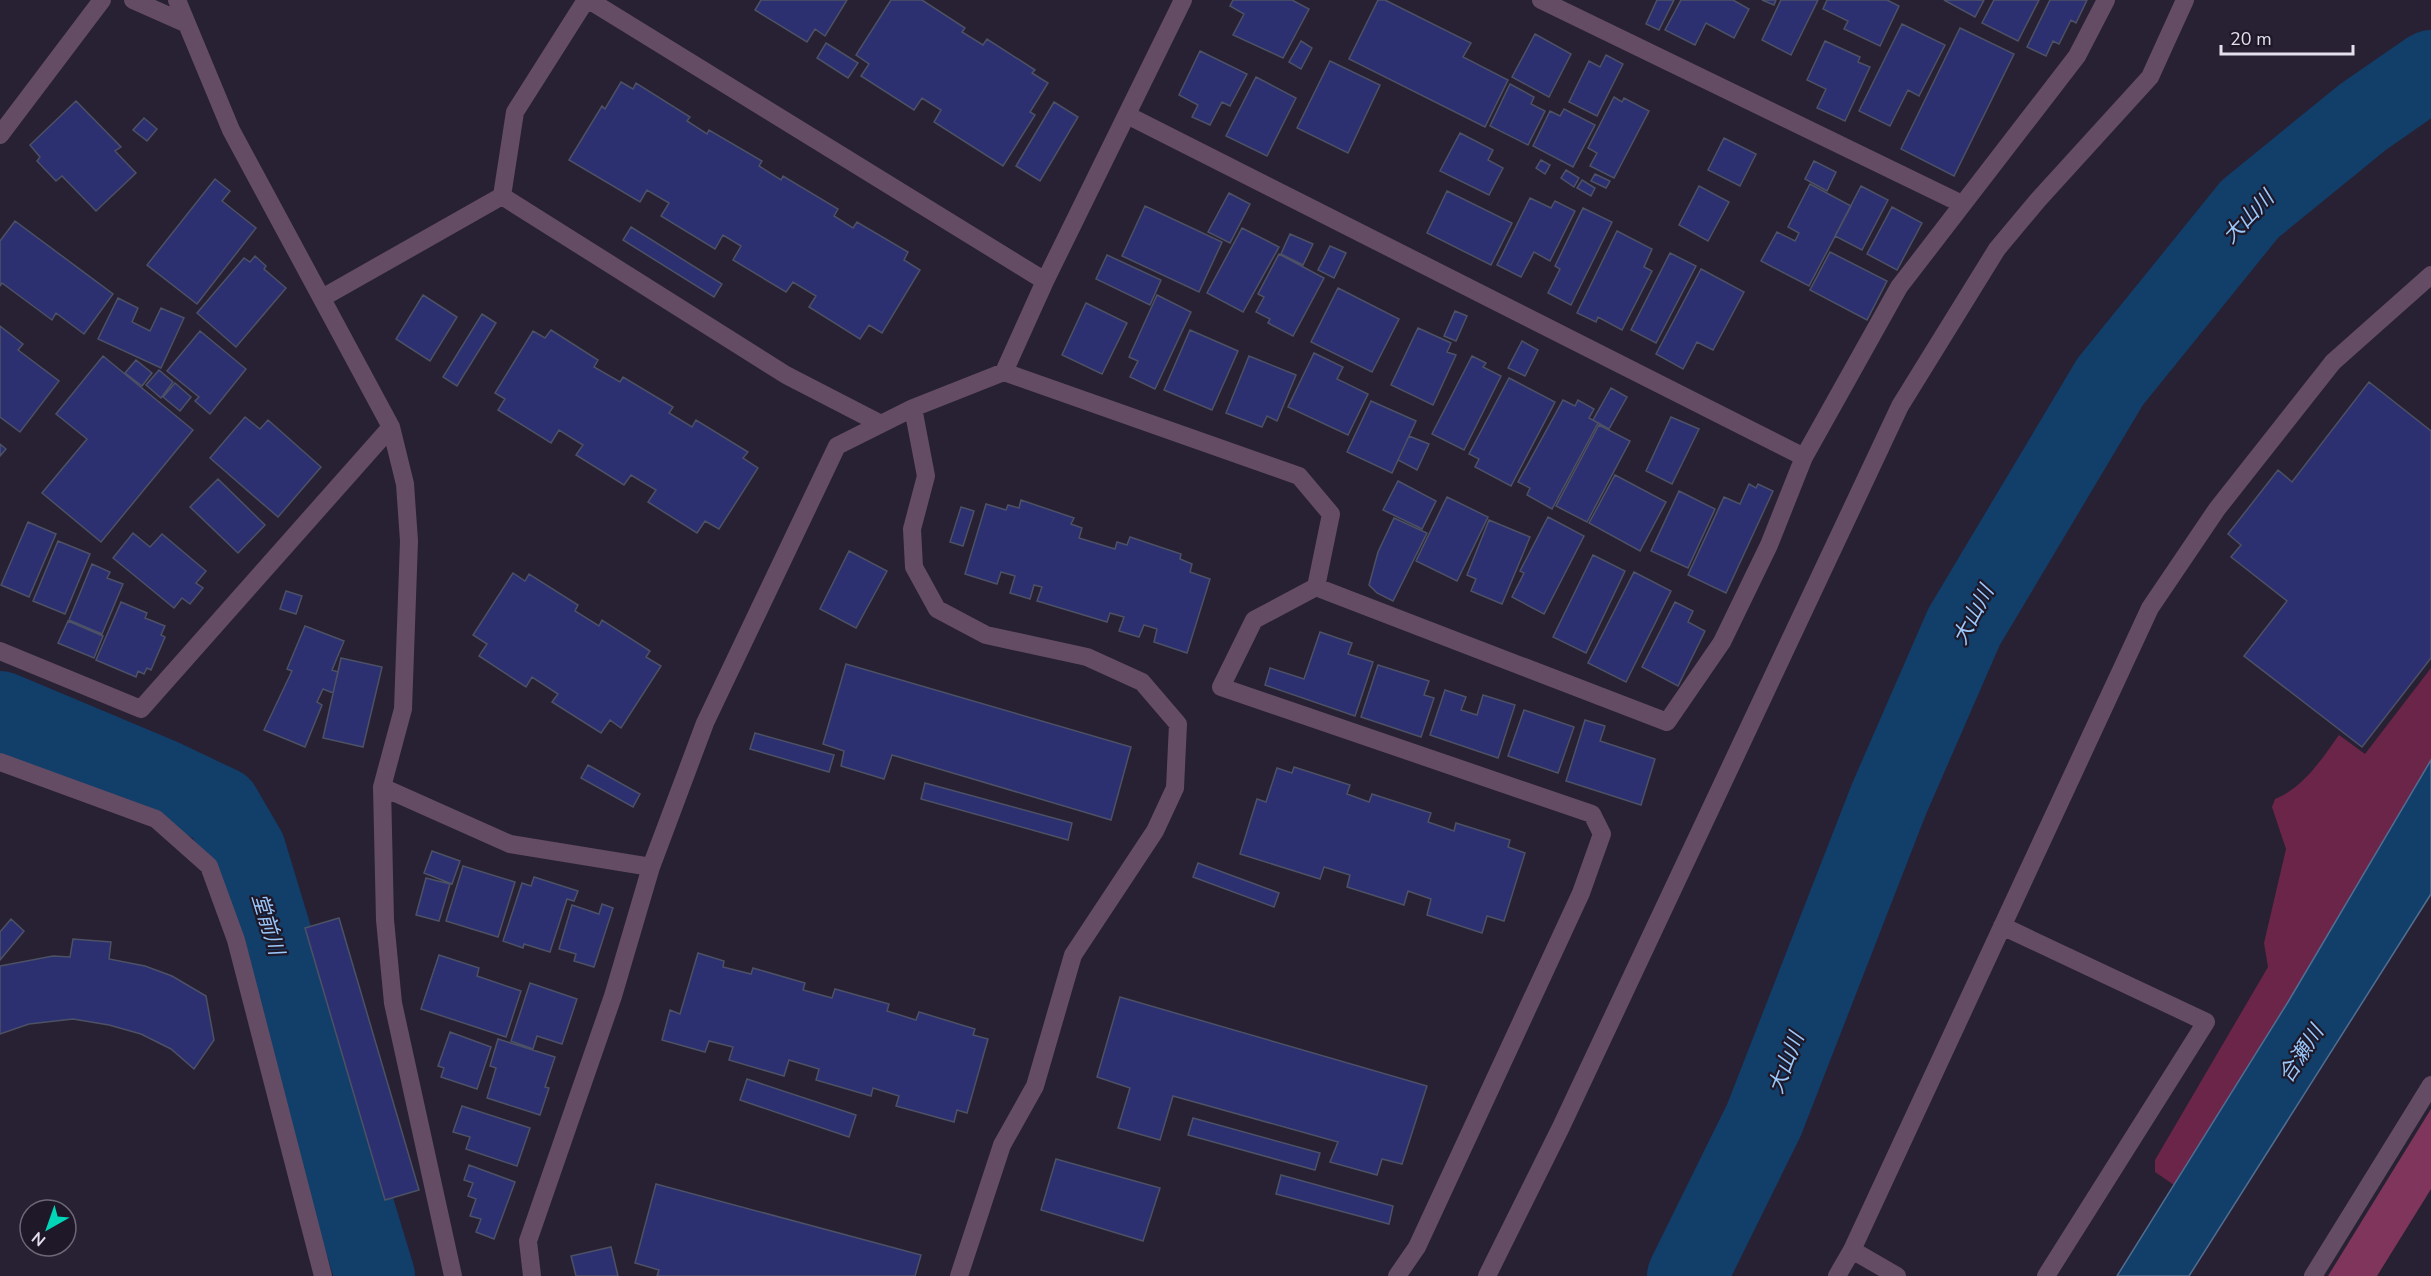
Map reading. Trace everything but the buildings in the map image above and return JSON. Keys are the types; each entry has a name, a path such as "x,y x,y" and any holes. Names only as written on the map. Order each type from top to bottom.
{"street":[{"path":"0,135 102,0"},
{"path":"134,0 185,23"},
{"path":"177,0 231,130 391,427 405,484 409,541 403,709 382,787 385,920 393,1003 453,1276"},
{"path":"502,196 515,112 588,0 1045,281"},
{"path":"1004,372 1045,281 1183,0"},
{"path":"1541,0 1962,204"},
{"path":"1397,1276 1422,1236 1581,893 1602,834 1592,814 1221,687 1254,620 1316,587 1667,722 1722,642 1769,545 1804,457 1899,287 2077,56 2106,0"},
{"path":"1487,1276 1561,1127 1900,406 1998,249 2038,200 2150,77 2175,27 2185,0"},
{"path":"1126,115 1804,457"},
{"path":"322,298 502,196"},
{"path":"502,196 786,375 881,424"},
{"path":"1837,1276 1852,1250 2150,608 2217,509 2332,362 2431,275"},
{"path":"531,1276 528,1241 613,996 651,867 705,723 837,446 913,408 1004,372 1299,476 1331,514 1316,587"},
{"path":"913,408 926,476 912,529 914,567 937,609 986,635 1087,657 1142,682 1178,724 1175,788 1155,831 1073,955 1035,1086 1002,1145 959,1276"},
{"path":"0,651 141,709 391,427"},
{"path":"0,762 156,819 209,866 236,940 323,1276"},
{"path":"382,787 510,844 651,867"},
{"path":"2002,926 2206,1022 2046,1276"},
{"path":"2313,1276 2431,1085"},
{"path":"1852,1250 1897,1276"}],"shaded area":[{"path":"2431,668 2431,760 2288,1002 2174,1185 2155,1172 2155,1160 2268,967 2264,943 2286,849 2272,807 2275,799 2303,780 2339,735 2365,754"},
{"path":"2431,1109 2431,1189 2377,1276 2328,1276"}],"water":[{"name":"合瀬川","path":"2431,760 2431,894 2189,1276 2117,1276 2288,1002"}],"waterway":[{"name":"大山川","path":"1687,1276 1764,1120 1889,799 1964,627 2110,382 2250,209 2363,117 2431,70"},
{"name":"堂前川","path":"0,711 162,779 221,807 246,850 375,1276"}]}
